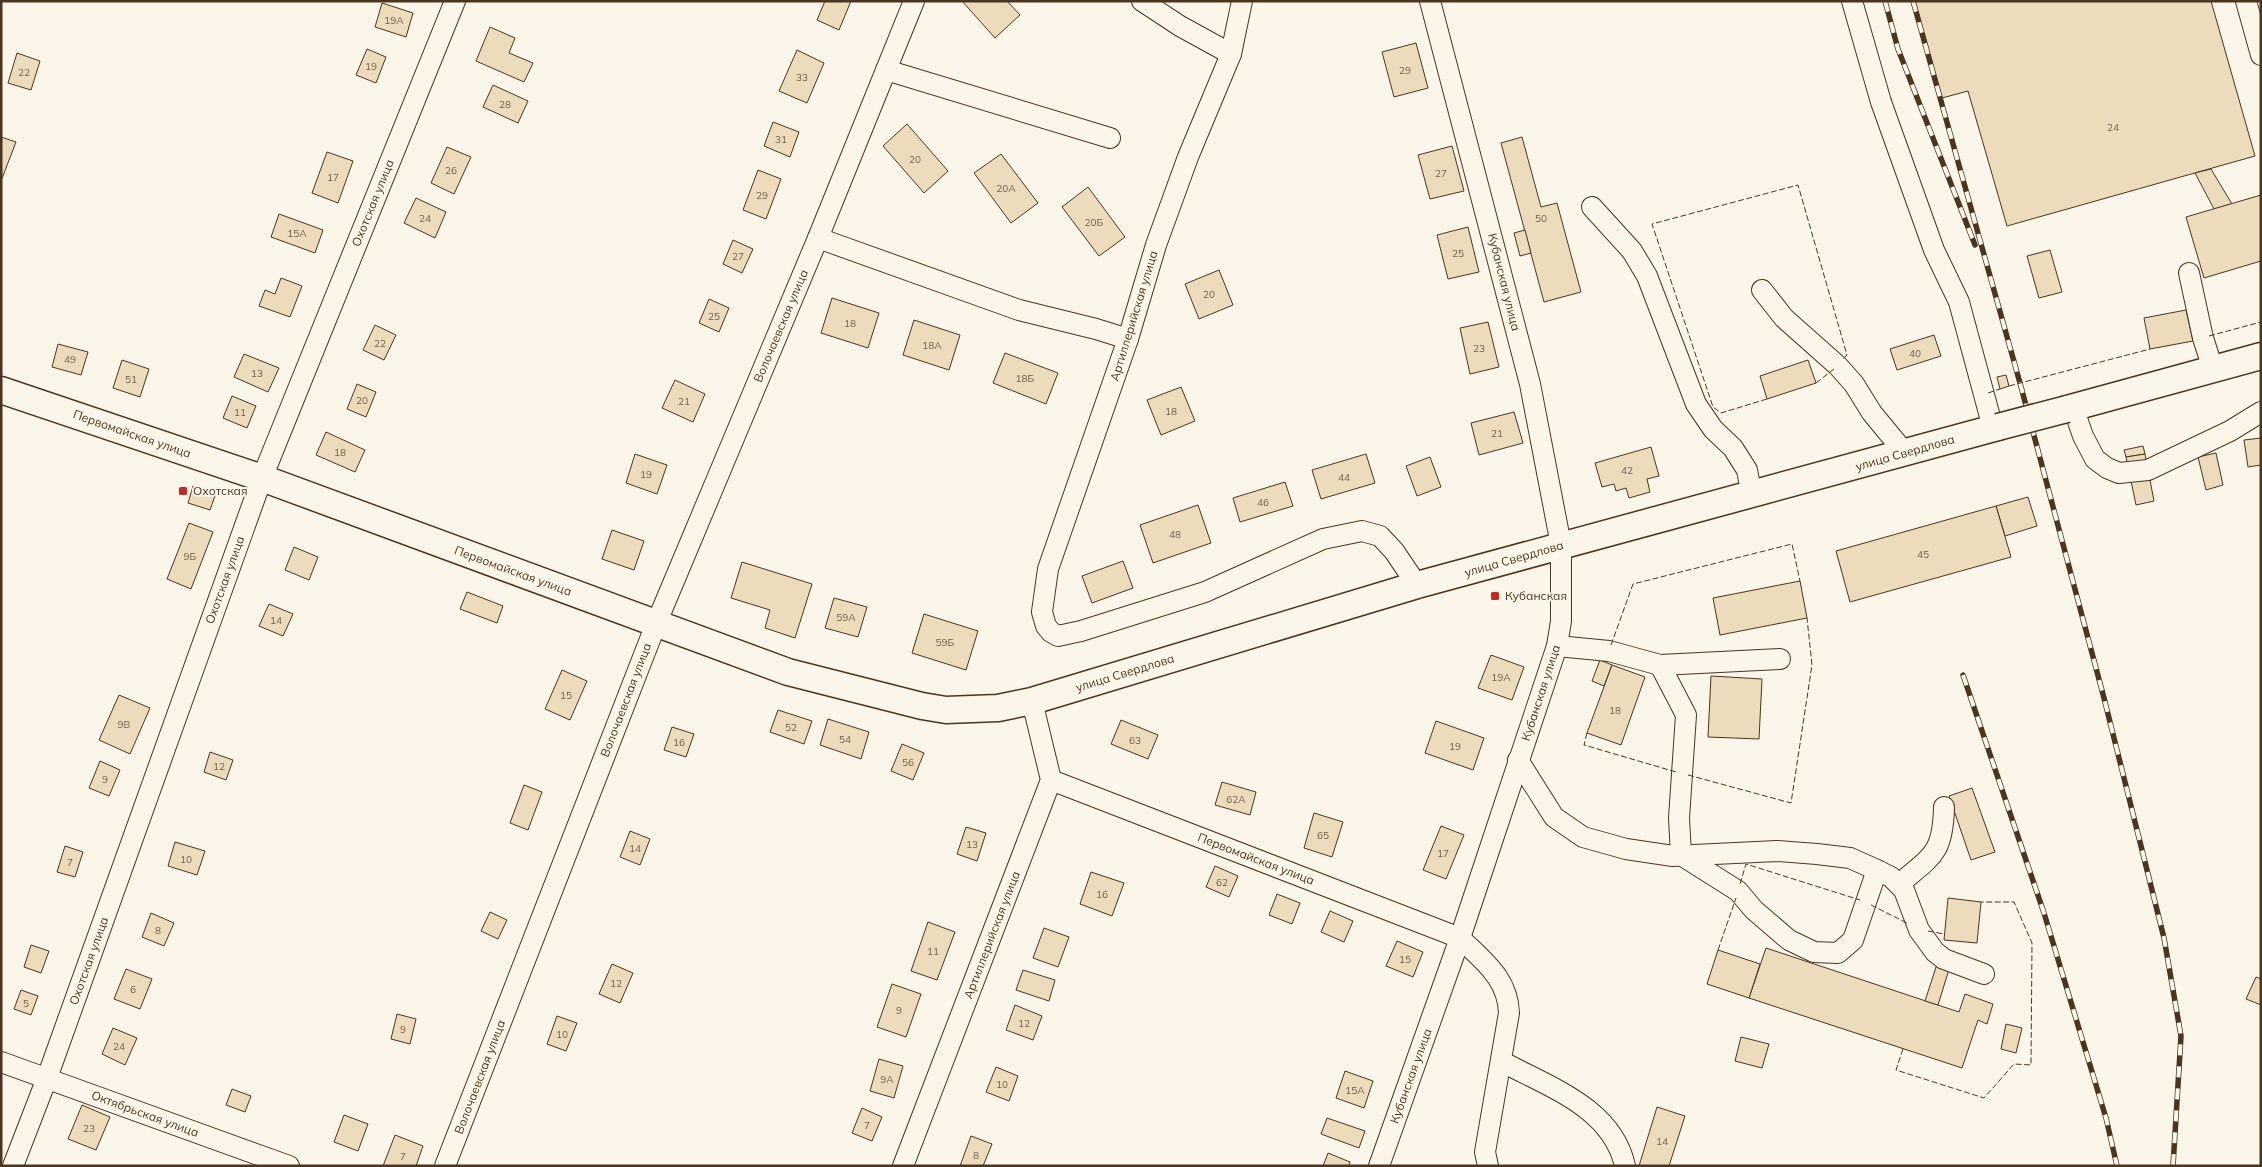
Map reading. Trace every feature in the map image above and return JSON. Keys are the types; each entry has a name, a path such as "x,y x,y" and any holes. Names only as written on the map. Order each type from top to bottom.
{"main road":[{"path":"2070,408 2261,356"},
{"name":"Первомайская улица","path":"1,390 262,478 788,672 922,706 967,710 998,708 1032,702"},
{"name":"улица Свердлова","path":"1032,702 1417,586 2070,408"}],"street":[{"name":"Охотская улица","path":"13,1166 47,1078 262,478 455,1"},
{"name":"Волочаевская улица","path":"445,1166 656,624 818,238 914,1"},
{"path":"1142,1 1180,26 1230,54"},
{"name":"Артиллерийская улица","path":"1242,1 1230,54 1188,157 1156,245 1128,339 1048,570 1042,612 1046,626 1058,636 1070,635 1195,595 1323,540 1362,531 1380,536 1394,551 1417,586"},
{"name":"Кубанская улица","path":"1379,1166 1460,938 1557,646 1561,622 1562,545 1530,384 1430,1"},
{"path":"1852,1 1881,102 1934,250 1959,302 1996,428"},
{"path":"2246,1 2261,56"},
{"path":"886,70 1110,138"},
{"path":"1592,207 1632,250 1647,276 1696,404 1713,429 1738,455 1747,470 1752,496"},
{"path":"818,238 1019,310 1128,339"},
{"path":"2189,274 2203,338 2213,369"},
{"path":"1762,290 1784,318 1838,366 1854,384 1872,413 1905,453"},
{"path":"2070,408 2095,459 2107,468 2119,473 2148,470 2230,431 2261,412"},
{"path":"1557,646 1609,651 1660,665 1780,659"},
{"path":"1660,665 1686,715 1679,818 1681,855"},
{"path":"1032,702 1051,780"},
{"path":"1518,760 1554,817 1583,838 1626,848 1681,855 1777,851 1817,854 1850,858 1877,870 1899,884 1904,890 1919,930 1935,952 1944,959 1984,974"},
{"name":"Артиллерийская улица","path":"903,1166 1051,780"},
{"name":"Первомайская улица","path":"1051,780 1460,938"},
{"path":"1899,884 1937,850 1944,827 1944,808"},
{"path":"1681,855 1738,891 1754,910 1789,940 1814,952 1838,953 1853,940 1877,870"},
{"path":"1460,938 1496,974 1509,998 1509,1014 1502,1061 1496,1084 1485,1152 1488,1166"},
{"path":"1502,1061 1588,1108 1616,1140 1624,1166"},
{"name":"Октябрьская улица","path":"1,1062 290,1166"}],"building":[{"path":"825,1 851,1 839,30 817,20"},
{"path":"962,1 1007,1 1020,15 995,38"},
{"path":"1915,1 2211,1 2255,156 2007,226 1968,91 1942,98"},
{"path":"382,3 413,13 406,37 375,27"},
{"path":"490,27 515,38 509,53 533,63 524,82 476,61"},
{"path":"1416,43 1428,88 1394,97 1382,52"},
{"path":"367,49 386,57 376,83 356,75"},
{"path":"797,50 824,63 807,103 779,91"},
{"path":"17,53 40,61 31,90 8,83"},
{"path":"493,85 528,101 518,123 483,107"},
{"path":"773,122 799,132 790,157 764,146"},
{"path":"907,124 948,171 924,193 883,146"},
{"path":"1,137 16,142 1,181"},
{"path":"1522,137 1541,207 1557,203 1581,292 1544,302 1501,143"},
{"path":"1452,146 1464,191 1430,199 1418,155"},
{"path":"447,147 471,157 454,194 431,183"},
{"path":"327,152 353,161 338,203 312,193"},
{"path":"1001,154 1038,203 1011,223 974,173"},
{"path":"2211,169 2232,204 2214,209 2195,173"},
{"path":"758,170 781,179 766,219 743,210"},
{"path":"1088,187 1125,237 1099,256 1062,207"},
{"path":"2261,195 2261,261 2204,278 2186,217"},
{"path":"416,198 446,212 435,238 404,223"},
{"path":"279,214 323,230 315,253 271,237"},
{"path":"1468,227 1479,272 1448,279 1437,235"},
{"path":"1525,230 1531,253 1520,256 1514,233"},
{"path":"733,240 753,249 742,273 723,264"},
{"path":"2050,250 2062,292 2039,298 2027,256"},
{"path":"1219,270 1233,305 1199,319 1185,284"},
{"path":"281,278 302,286 290,317 259,306 265,290 275,294"},
{"path":"832,298 879,313 868,348 821,333"},
{"path":"709,299 729,308 719,332 699,323"},
{"path":"2186,310 2193,341 2150,349 2144,318"},
{"path":"914,320 960,335 949,370 903,355"},
{"path":"1488,322 1499,367 1470,374 1460,328"},
{"path":"375,325 396,335 384,360 363,350"},
{"path":"1934,335 1941,356 1897,370 1890,349"},
{"path":"58,344 88,352 81,375 52,367"},
{"path":"1005,353 1058,373 1046,404 993,383"},
{"path":"244,354 279,368 268,392 234,377"},
{"path":"122,360 149,369 140,397 113,388"},
{"path":"1808,360 1816,383 1767,399 1760,376"},
{"path":"2006,375 2009,386 2000,389 1997,377"},
{"path":"675,380 705,394 693,422 662,408"},
{"path":"357,384 376,392 366,417 347,409"},
{"path":"1181,387 1195,421 1161,435 1147,400"},
{"path":"232,396 256,406 247,428 223,418"},
{"path":"1514,412 1523,443 1479,455 1471,423"},
{"path":"326,432 365,450 355,472 316,455"},
{"path":"2261,438 2261,465 2248,467 2244,440"},
{"path":"2143,446 2145,454 2126,457 2124,450"},
{"path":"1651,447 1659,476 1647,479 1650,492 1629,498 1626,488 1616,491 1614,484 1602,487 1595,463"},
{"path":"2216,453 2223,485 2206,490 2198,457"},
{"path":"635,454 667,465 657,494 626,483"},
{"path":"1366,454 1375,483 1321,499 1312,470"},
{"path":"2145,454 2154,501 2136,505 2126,457"},
{"path":"1430,457 1441,487 1417,496 1406,466"},
{"path":"1285,482 1293,506 1240,522 1233,498"},
{"path":"193,486 216,493 210,510 188,503"},
{"path":"2028,497 2037,526 2005,536 1996,506"},
{"path":"1198,505 1211,543 1153,563 1140,525"},
{"path":"1996,506 2011,557 1850,602 1836,551"},
{"path":"189,523 213,532 191,589 167,579"},
{"path":"612,530 644,541 634,570 602,559"},
{"path":"294,547 318,557 309,580 285,570"},
{"path":"1123,561 1133,588 1092,603 1082,576"},
{"path":"742,562 812,584 795,638 765,628 770,610 731,598"},
{"path":"1800,581 1807,618 1720,635 1713,598"},
{"path":"467,592 503,606 497,623 460,609"},
{"path":"834,598 867,607 858,637 825,628"},
{"path":"269,604 293,614 283,636 259,626"},
{"path":"924,614 978,631 966,670 912,653"},
{"path":"1491,655 1524,667 1512,700 1478,688"},
{"path":"1600,660 1612,665 1604,686 1592,681"},
{"path":"1612,665 1645,677 1621,745 1587,733"},
{"path":"562,670 587,681 570,720 545,709"},
{"path":"1711,676 1762,679 1759,739 1708,737"},
{"path":"119,695 150,708 130,754 99,740"},
{"path":"778,710 812,721 804,744 770,732"},
{"path":"828,719 869,732 861,759 820,745"},
{"path":"1121,720 1158,735 1148,759 1111,744"},
{"path":"1436,721 1484,738 1473,770 1425,753"},
{"path":"672,727 694,734 686,757 664,750"},
{"path":"902,744 924,753 913,780 891,771"},
{"path":"210,752 233,760 226,780 204,772"},
{"path":"100,761 120,770 109,796 89,788"},
{"path":"1222,782 1256,792 1250,815 1215,805"},
{"path":"524,785 542,792 528,830 510,823"},
{"path":"1972,788 1995,852 1971,860 1949,796"},
{"path":"1314,813 1343,822 1332,857 1304,848"},
{"path":"1441,826 1464,835 1446,879 1423,870"},
{"path":"966,827 986,833 977,861 957,854"},
{"path":"630,831 650,839 640,865 620,857"},
{"path":"175,842 205,851 197,875 168,866"},
{"path":"65,846 83,852 75,877 57,872"},
{"path":"1215,866 1238,876 1229,897 1206,887"},
{"path":"1091,872 1124,883 1112,916 1080,904"},
{"path":"1277,894 1300,903 1292,924 1269,915"},
{"path":"1948,898 1981,902 1977,943 1944,940"},
{"path":"1330,911 1353,921 1344,942 1321,932"},
{"path":"490,912 507,920 498,939 481,931"},
{"path":"151,913 174,923 164,946 142,937"},
{"path":"928,922 955,932 937,980 911,971"},
{"path":"1044,928 1069,937 1058,967 1033,958"},
{"path":"1397,941 1423,952 1413,977 1386,966"},
{"path":"31,945 49,951 41,973 24,967"},
{"path":"1766,948 1959,1012 1965,994 1993,1004 1987,1024 1978,1020 1962,1068 1749,998"},
{"path":"1718,950 1760,964 1749,998 1707,984"},
{"path":"1938,961 1950,966 1938,1005 1925,1001"},
{"path":"612,964 633,973 620,1003 599,994"},
{"path":"126,969 152,979 140,1009 114,999"},
{"path":"1023,970 1055,980 1049,1001 1016,990"},
{"path":"2256,977 2261,979 2261,1005 2246,999"},
{"path":"892,984 921,994 906,1037 877,1027"},
{"path":"21,990 38,996 31,1015 14,1009"},
{"path":"1015,1005 1042,1016 1033,1040 1006,1030"},
{"path":"397,1014 416,1019 410,1044 391,1039"},
{"path":"557,1016 577,1023 566,1051 547,1044"},
{"path":"2006,1024 2022,1028 2016,1053 2001,1049"},
{"path":"113,1028 137,1038 125,1065 102,1054"},
{"path":"1741,1037 1769,1044 1762,1068 1735,1061"},
{"path":"879,1059 903,1066 894,1098 870,1091"},
{"path":"996,1067 1018,1076 1009,1101 986,1092"},
{"path":"1345,1071 1373,1081 1364,1108 1336,1098"},
{"path":"232,1089 251,1096 245,1112 226,1105"},
{"path":"82,1105 110,1117 96,1150 68,1139"},
{"path":"1657,1107 1685,1116 1669,1166 1639,1166"},
{"path":"862,1108 882,1117 872,1141 852,1133"},
{"path":"344,1115 368,1124 358,1151 334,1142"},
{"path":"1327,1118 1365,1131 1359,1148 1321,1134"},
{"path":"395,1135 423,1146 416,1166 383,1166"},
{"path":"971,1136 992,1144 983,1166 960,1166"},
{"path":"1328,1153 1350,1162 1349,1166 1323,1166"}],"railway":[{"path":"1885,1 1898,49 1975,245"},
{"path":"1913,1 2020,383 2104,698 2164,938 2181,1036 2173,1166"},
{"path":"1963,675 2044,913 2106,1118 2117,1166"}],"fence":[{"path":"1767,399 1721,413 1713,407 1652,224 1798,185 1847,355 1842,360"},
{"path":"2209,336 2261,322"},
{"path":"2009,386 2150,349"},
{"path":"1816,383 1834,369"},
{"path":"1988,393 2000,389"},
{"path":"1611,645 1633,584 1792,544 1800,581"},
{"path":"1688,775 1791,803 1812,665 1807,618"},
{"path":"1587,733 1584,745 1676,772"},
{"path":"1740,884 1746,864 1860,900"},
{"path":"1718,950 1736,898"},
{"path":"1903,1049 1896,1070 1984,1098 2014,1064 2031,1065 2032,943 2014,902 1981,902"},
{"path":"1871,905 1909,924"},
{"path":"1928,931 1944,934"}],"place":[{"name":"Охотская","path":"183,491"},
{"name":"Кубанская","path":"1495,596"}]}
